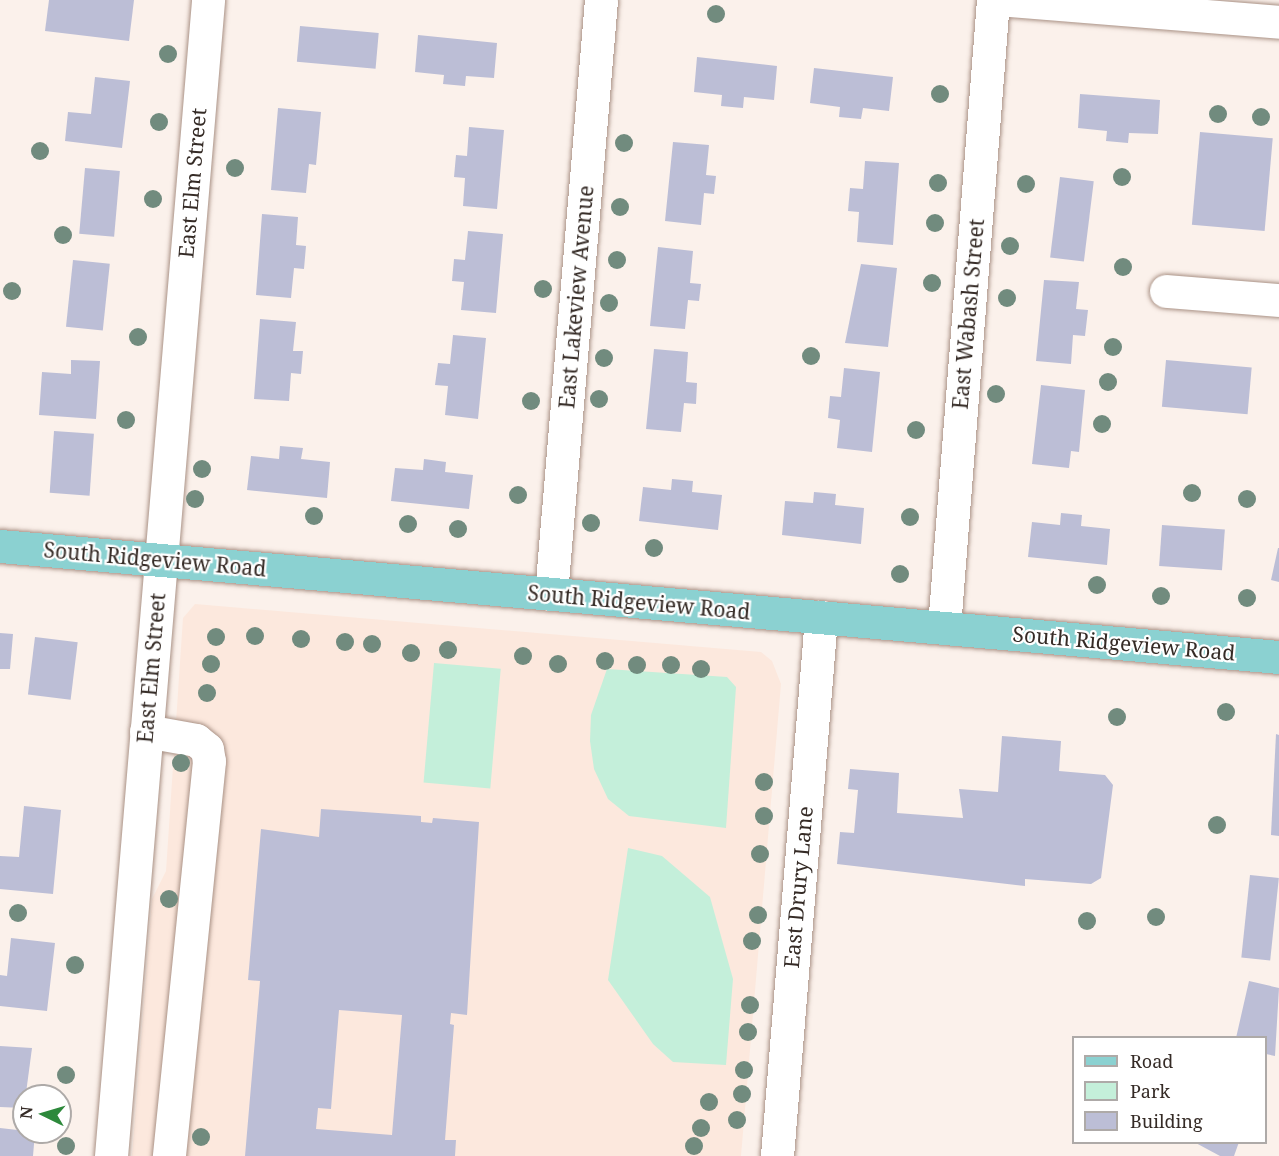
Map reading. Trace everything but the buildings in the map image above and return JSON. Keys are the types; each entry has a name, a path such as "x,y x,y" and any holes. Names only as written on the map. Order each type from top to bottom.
{"main road":[{"name":"South Ridgeview Road","path":"0,546 1279,657"}],"street":[{"name":"East Elm Street","path":"111,1156 208,0"},
{"name":"East Lakeview Avenue","path":"551,594 601,0"},
{"name":"East Wabash Street","path":"944,627 993,0"},
{"path":"1008,0 1279,22"},
{"path":"1166,291 1279,300"},
{"name":"East Drury Lane","path":"777,1156 821,617"},
{"path":"146,731 196,740 207,749 209,761 169,1156"}],"shaded area":[{"path":"195,604 761,652 772,661 781,684 741,1156 132,1156 152,899 166,871 183,618"}],"green space":[{"path":"434,663 501,669 490,788 424,783"},
{"path":"607,669 727,677 736,687 726,828 629,816 608,799 594,769 590,741 591,715"},
{"path":"628,848 662,856 710,897 733,979 726,1065 673,1062 653,1044 608,980"}]}
